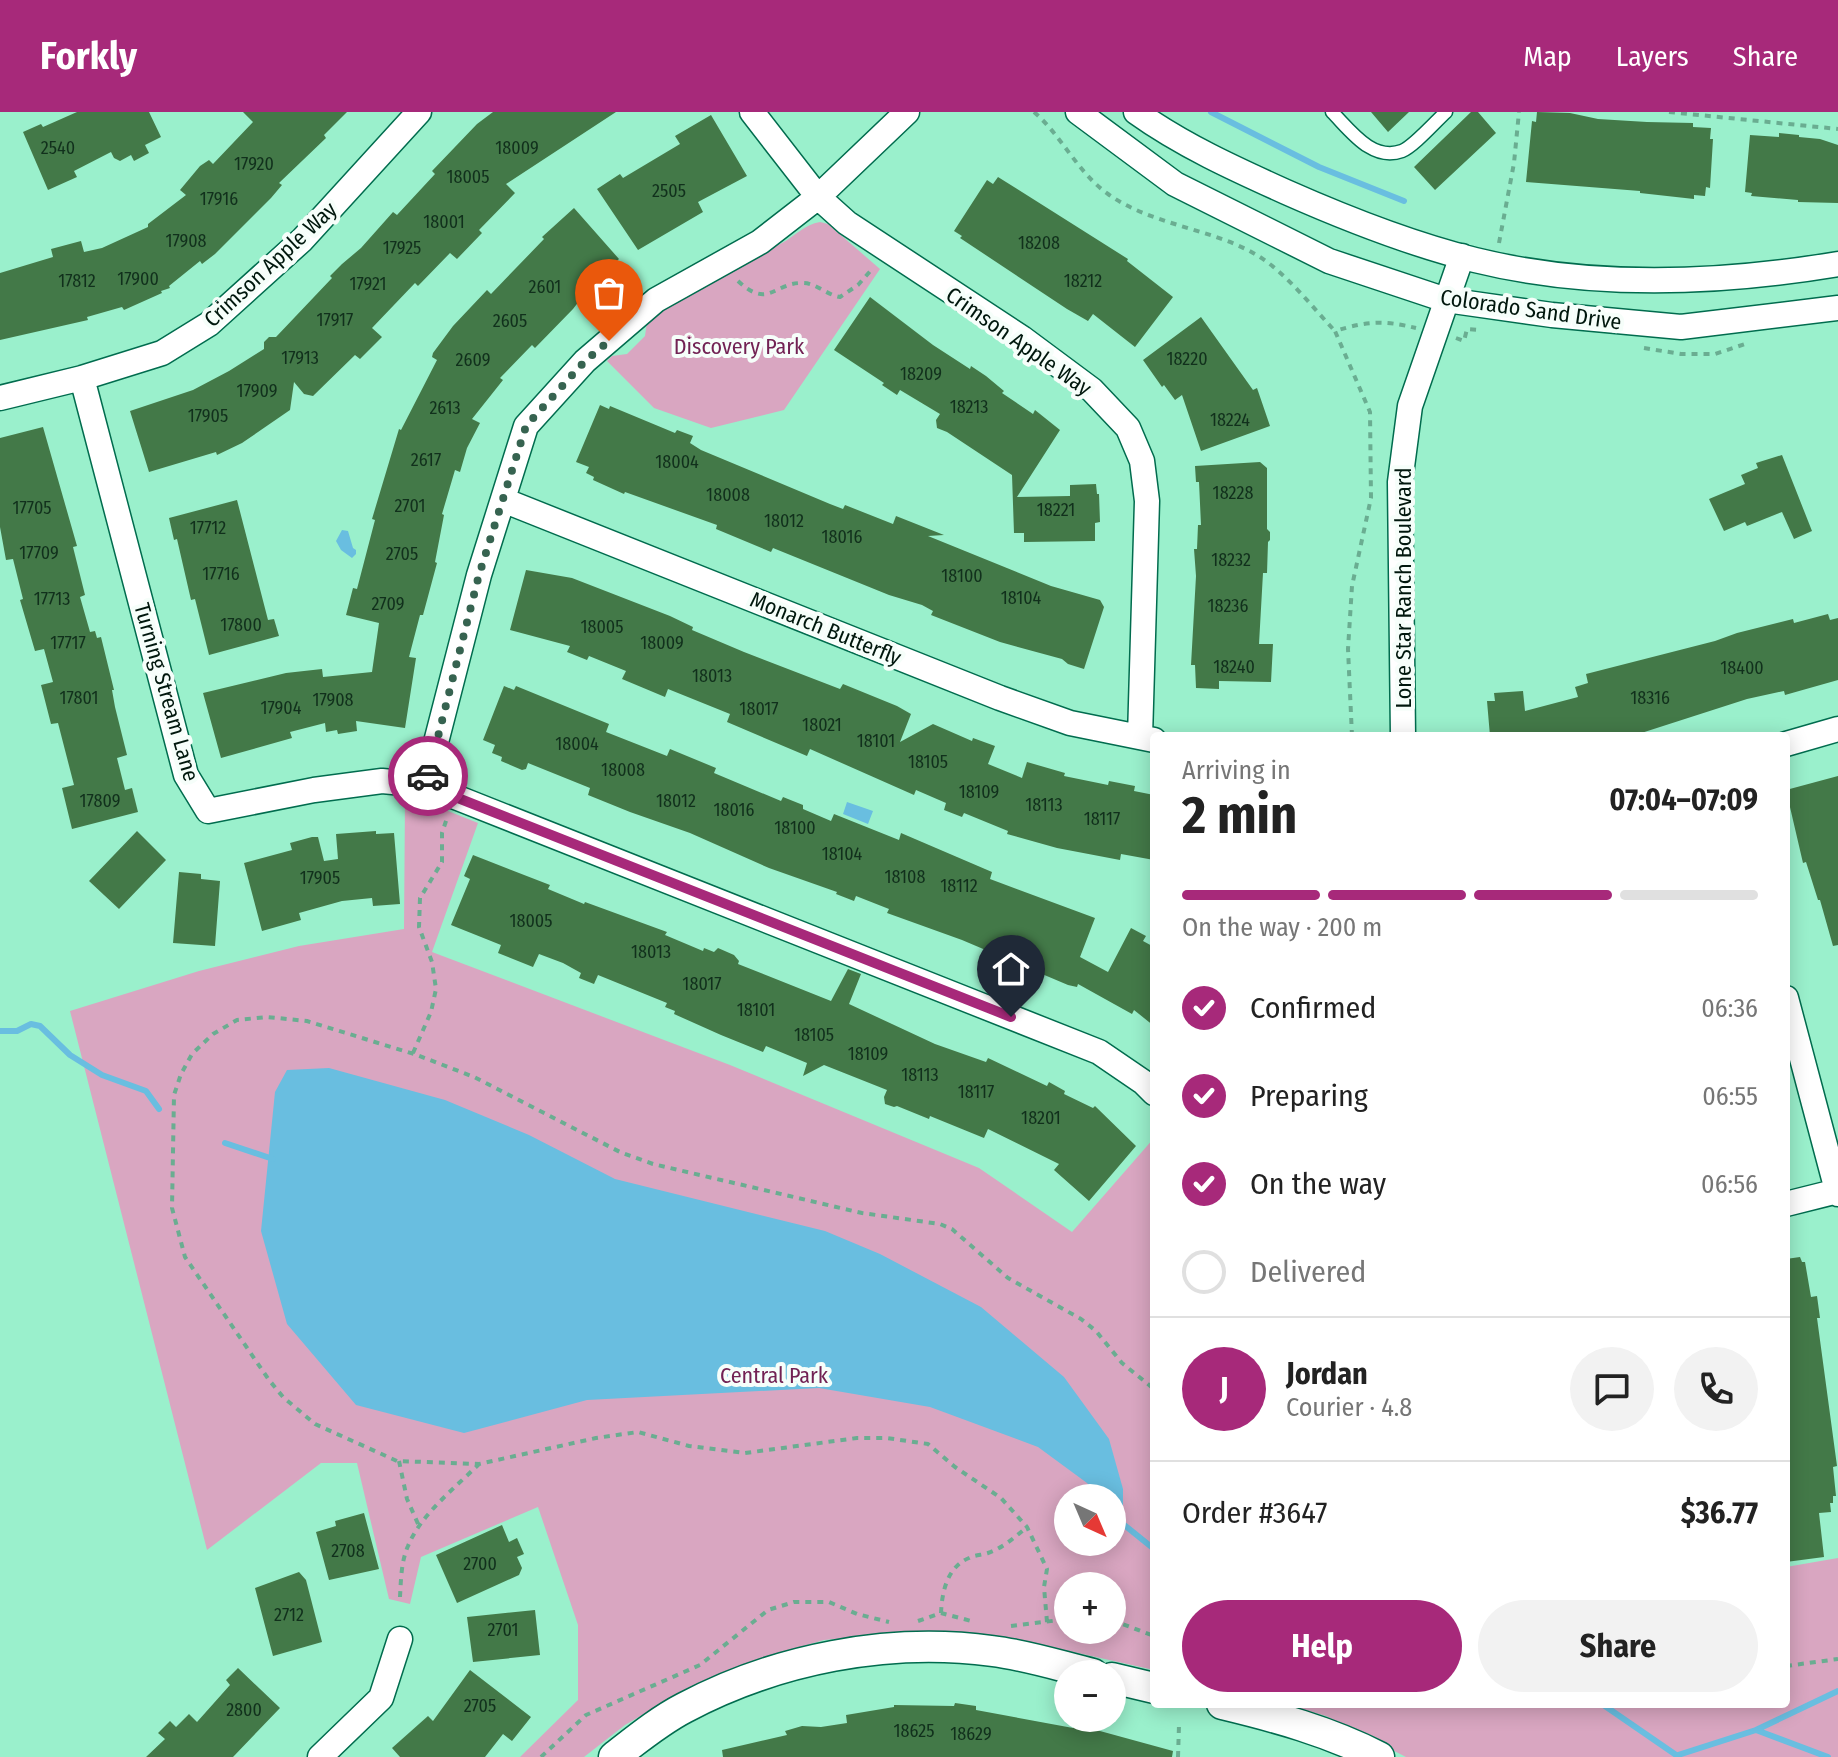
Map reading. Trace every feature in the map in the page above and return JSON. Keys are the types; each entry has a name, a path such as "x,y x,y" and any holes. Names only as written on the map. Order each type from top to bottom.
{"street":[{"name":"Crimson Apple Way","path":"0,398 82,378 162,353 209,324 302,240 419,112"},
{"name":"Crimson Apple Way","path":"752,112 818,197 847,223 1022,338 1092,390 1128,428 1142,461 1147,501 1147,738"},
{"path":"425,785 479,575 526,426 585,361 656,300 760,242 818,197 907,112"},
{"name":"Colorado Sand Drive","path":"1078,112 1175,184 1329,261 1446,300 1552,315 1681,327 1838,308"},
{"name":"Colorado Sand Drive","path":"1136,112 1221,162 1321,207 1401,239 1462,256 1536,272 1647,281 1767,276 1838,264"},
{"name":"Lone Star Ranch Boulevard","path":"1403,732 1400,482 1410,406 1462,256"},
{"name":"Turning Stream Lane","path":"82,378 186,775 208,811 314,790 382,781 425,785 1099,1052 1150,1090"},
{"name":"Monarch Butterfly","path":"503,500 1000,698 1070,723 1147,738"},
{"path":"1790,743 1838,729"},
{"path":"1790,1013 1838,1192 1790,1203"},
{"path":"320,1757 381,1698 400,1639"},
{"path":"614,1757 683,1709 738,1684 805,1661 872,1650 940,1648 993,1651 1054,1665"},
{"path":"1126,1681 1150,1687"},
{"path":"1246,1708 1345,1740 1379,1757"}],"lane":[{"path":"1332,112 1366,147 1383,152 1403,151 1446,112"}],"path":[{"path":"1034,112 1083,171 1109,194 1150,215 1197,229 1257,255 1335,331 1370,412 1371,425 1371,498 1352,586 1348,649 1352,732"},
{"path":"1499,243 1514,163 1519,112"},
{"path":"1669,112 1838,129"},
{"path":"733,276 750,291 759,294 802,283 840,297 858,285 873,268"},
{"path":"1335,331 1359,324 1389,321 1404,325"},
{"path":"413,1054 431,1012 436,989 432,962 419,927 420,898 442,862 442,833 447,818"},
{"path":"1047,1622 1044,1587 1047,1569 1027,1527 1001,1498 955,1467 928,1444 887,1438 857,1438 745,1453 708,1450 638,1432 479,1464 399,1461 315,1424 283,1397 185,1257 170,1195 174,1095 181,1074 192,1054 213,1034 237,1020 267,1017 297,1019 413,1054 474,1077 620,1152 653,1164 862,1213 929,1221 952,1229 1008,1278 1096,1331 1122,1363 1150,1386"},
{"path":"399,1461 407,1499 419,1526"},
{"path":"400,1597 401,1568 419,1526 479,1464"},
{"path":"941,1613 942,1592 959,1564 1010,1542 1027,1527"},
{"path":"1126,1625 1150,1634"},
{"path":"1790,1665 1838,1659"},
{"path":"1178,1757 1179,1725"}],"green space":[{"name":"Discovery Park","path":"820,222 828,224 880,269 784,410 711,428 654,408 607,361 612,356 627,354 645,336 647,322 678,298"},
{"name":"Central Park","path":"405,801 428,803 478,823 432,952 730,1065 979,1168 1072,1232 1150,1143 1150,1669 1126,1664 1126,1660 1109,1660 973,1633 922,1632 824,1640 756,1660 692,1686 625,1725 584,1757 520,1757 578,1700 578,1625 538,1507 421,1557 410,1604 389,1599 357,1463 321,1463 207,1550 70,1011 199,971 299,946 404,929"},
{"path":"1838,1558 1838,1757 1406,1757 1326,1716 1299,1708 1790,1708 1790,1566"}],"water":[{"path":"342,530 348,531 356,550 352,558 341,550 336,541"},
{"path":"847,802 873,811 868,824 843,814"},
{"path":"329,1068 445,1100 529,1135 615,1179 825,1231 880,1254 981,1307 1064,1377 1109,1439 1122,1484 1088,1484 1038,1447 930,1407 819,1388 587,1400 464,1433 356,1405 287,1324 261,1231 275,1092 287,1070"}],"building":[{"path":"77,112 149,112 161,137 145,145 149,153 134,161 131,155 120,161 111,152 74,171 77,177 48,190 23,132"},
{"path":"243,112 347,112 324,135 326,138 279,183 282,185 271,198 215,254 202,264 200,261 170,288 124,310 122,307 87,317 88,320 0,340 0,273 53,257 51,249 81,241 84,252 102,248 148,227 186,195 180,190 200,166 209,160 213,164 253,122"},
{"path":"493,112 616,112 506,184 515,193 479,230 482,233 457,259 450,253 418,286 415,283 372,328 382,337 360,359 355,355 313,396 304,394 294,382 290,410 242,443 217,455 216,452 149,472 130,411 193,390 264,349 264,342 269,337 276,337 332,278 330,276 361,248 393,212 397,215 435,174 432,171 477,124"},
{"path":"1371,112 1409,112 1388,132"},
{"path":"1471,112 1478,112 1496,133 1435,190 1414,167"},
{"path":"1537,112 1570,113 1598,119 1693,123 1693,127 1711,128 1710,188 1706,187 1705,196 1694,195 1694,199 1640,191 1526,182 1532,121 1536,122"},
{"path":"711,115 747,176 698,202 703,212 638,250 597,189 620,174 623,178 680,144 675,136"},
{"path":"1779,133 1838,145 1838,203 1798,202 1751,196 1752,193 1745,192 1750,135 1779,137"},
{"path":"998,177 1128,259 1173,297 1135,347 1093,314 1088,321 1067,309 954,231 987,180 993,184"},
{"path":"574,208 619,259 581,294 583,296 573,309 535,348 532,345 500,378 503,380 472,419 480,423 467,448 460,472 455,470 442,514 437,563 409,657 416,658 405,728 356,721 357,731 338,734 337,730 326,732 325,723 290,732 292,738 221,758 203,693 286,673 322,669 323,677 372,672 379,623 346,615 353,588 357,589 375,520 372,519 399,429 437,360 432,357 433,353 453,326 487,290 491,294 544,239 542,237"},
{"path":"870,297 933,345 986,376 1004,391 1002,393 1033,414 1035,410 1060,430 1017,497 1070,496 1070,485 1096,484 1100,522 1095,523 1095,541 1024,542 1024,533 1014,533 1012,475 937,428 936,420 940,414 900,390 897,395 834,350"},
{"path":"1201,317 1253,390 1257,388 1270,426 1201,451 1182,395 1175,400 1143,360"},
{"path":"600,405 609,409 610,406 675,433 677,430 693,436 690,443 701,450 830,504 843,509 845,505 893,524 896,516 944,535 928,536 1051,586 1100,600 1104,607 1084,669 1062,659 1000,642 931,615 933,611 922,605 889,595 773,548 771,552 716,529 717,525 624,494 593,480 594,477 586,473 589,467 576,462"},
{"path":"43,427 77,546 73,547 85,595 80,597 90,632 95,631 97,638 101,637 114,690 127,755 117,758 125,790 132,788 138,812 72,829 62,788 74,785 58,723 51,724 41,685 53,682 44,649 35,651 20,600 23,599 13,559 6,560 0,527 0,438"},
{"path":"1782,455 1812,531 1794,539 1782,512 1747,526 1745,522 1724,531 1709,499 1745,484 1741,475 1758,468 1756,463"},
{"path":"1260,462 1267,468 1267,529 1270,540 1267,573 1263,573 1259,644 1273,644 1271,682 1219,681 1219,689 1196,688 1195,665 1191,665 1196,576 1194,549 1197,549 1198,525 1201,525 1195,466"},
{"path":"237,500 268,620 274,619 279,636 209,655 169,518"},
{"path":"526,570 572,578 670,616 693,627 692,630 744,652 840,689 843,684 897,706 911,714 900,742 933,724 972,741 973,738 995,746 988,764 1022,778 1027,762 1065,773 1064,776 1108,785 1109,781 1135,786 1134,791 1150,794 1150,859 1121,854 1120,860 1057,848 1007,834 1008,831 964,813 962,817 944,810 946,803 916,790 914,795 810,749 807,756 727,722 730,714 668,689 665,697 622,679 626,671 589,656 587,660 567,652 570,646 510,630"},
{"path":"1828,614 1830,620 1838,618 1838,680 1785,695 1784,691 1747,699 1644,732 1490,732 1487,701 1495,701 1494,693 1523,691 1525,711 1578,697 1575,687 1588,683 1586,674 1793,619 1794,623"},
{"path":"504,686 514,690 516,686 609,724 606,732 667,756 670,749 716,768 714,773 781,801 783,797 803,805 803,809 831,821 834,814 899,840 901,833 992,872 990,879 1095,918 1080,957 1108,972 1131,928 1146,936 1143,941 1150,945 1150,1023 1134,1010 1132,1014 1078,984 1077,987 1068,985 962,940 887,913 889,909 856,896 854,901 769,868 690,833 588,795 590,788 528,763 522,770 501,761 502,757 492,753 495,745 483,740"},
{"path":"1838,776 1838,945 1833,946 1820,900 1806,862 1803,863 1790,807 1790,789"},
{"path":"137,831 166,860 119,909 89,881"},
{"path":"376,831 376,834 394,833 400,904 373,906 372,898 342,901 299,913 301,920 262,931 244,863 292,850 290,843 312,837 318,837 324,861 338,859 336,834"},
{"path":"473,855 550,885 548,889 584,904 667,932 665,935 703,951 704,948 714,952 718,948 734,955 738,964 831,1001 848,969 861,974 849,1004 935,1044 986,1062 988,1058 1047,1086 1049,1082 1065,1091 1064,1094 1093,1108 1095,1106 1136,1146 1089,1201 1054,1170 1059,1164 988,1129 984,1138 930,1116 929,1119 885,1104 887,1090 824,1065 803,1076 807,1063 766,1046 763,1052 721,1035 674,1014 675,1011 665,1007 667,1003 598,975 594,984 579,978 581,973 563,963 539,954 533,967 498,953 501,945 451,925 470,879 464,876"},
{"path":"179,872 201,874 201,879 220,881 215,946 173,943"},
{"path":"1800,1257 1805,1262 1811,1297 1817,1296 1820,1318 1817,1318 1837,1466 1833,1467 1836,1496 1830,1503 1831,1512 1819,1513 1824,1557 1790,1561 1790,1258"},
{"path":"364,1513 379,1569 329,1580 316,1532 336,1526 335,1521"},
{"path":"502,1525 509,1542 517,1538 524,1554 517,1557 522,1568 519,1575 457,1603 436,1555"},
{"path":"299,1572 306,1580 322,1642 273,1656 255,1588"},
{"path":"535,1610 540,1655 473,1662 467,1617"},
{"path":"238,1668 280,1708 233,1757 146,1757 165,1739 158,1733 170,1721 176,1727 189,1714 197,1722 230,1685 226,1680"},
{"path":"470,1670 531,1717 512,1741 503,1734 485,1757 400,1757 392,1748 428,1716 433,1721"},
{"path":"955,1703 976,1706 976,1710 1054,1724 1054,1732 1103,1732 1173,1751 1172,1757 723,1757 722,1750 787,1735 785,1731 802,1726 847,1723 846,1715 894,1705 954,1706"}],"waterway":[{"path":"1211,112 1319,167 1404,201"},
{"path":"0,1031 17,1031 31,1024 40,1026 70,1055 102,1075 146,1091 159,1109"},
{"path":"225,1143 273,1159"},
{"path":"1126,1526 1150,1546"},
{"path":"1756,1730 1838,1691"},
{"path":"1608,1708 1679,1757"},
{"path":"1678,1755 1756,1730 1828,1757"}],"way so far":[{"path":"428,776 479,575 526,426 585,361 609,341"}],"route":[{"path":"428,776 425,785 1011,1017"}]}
